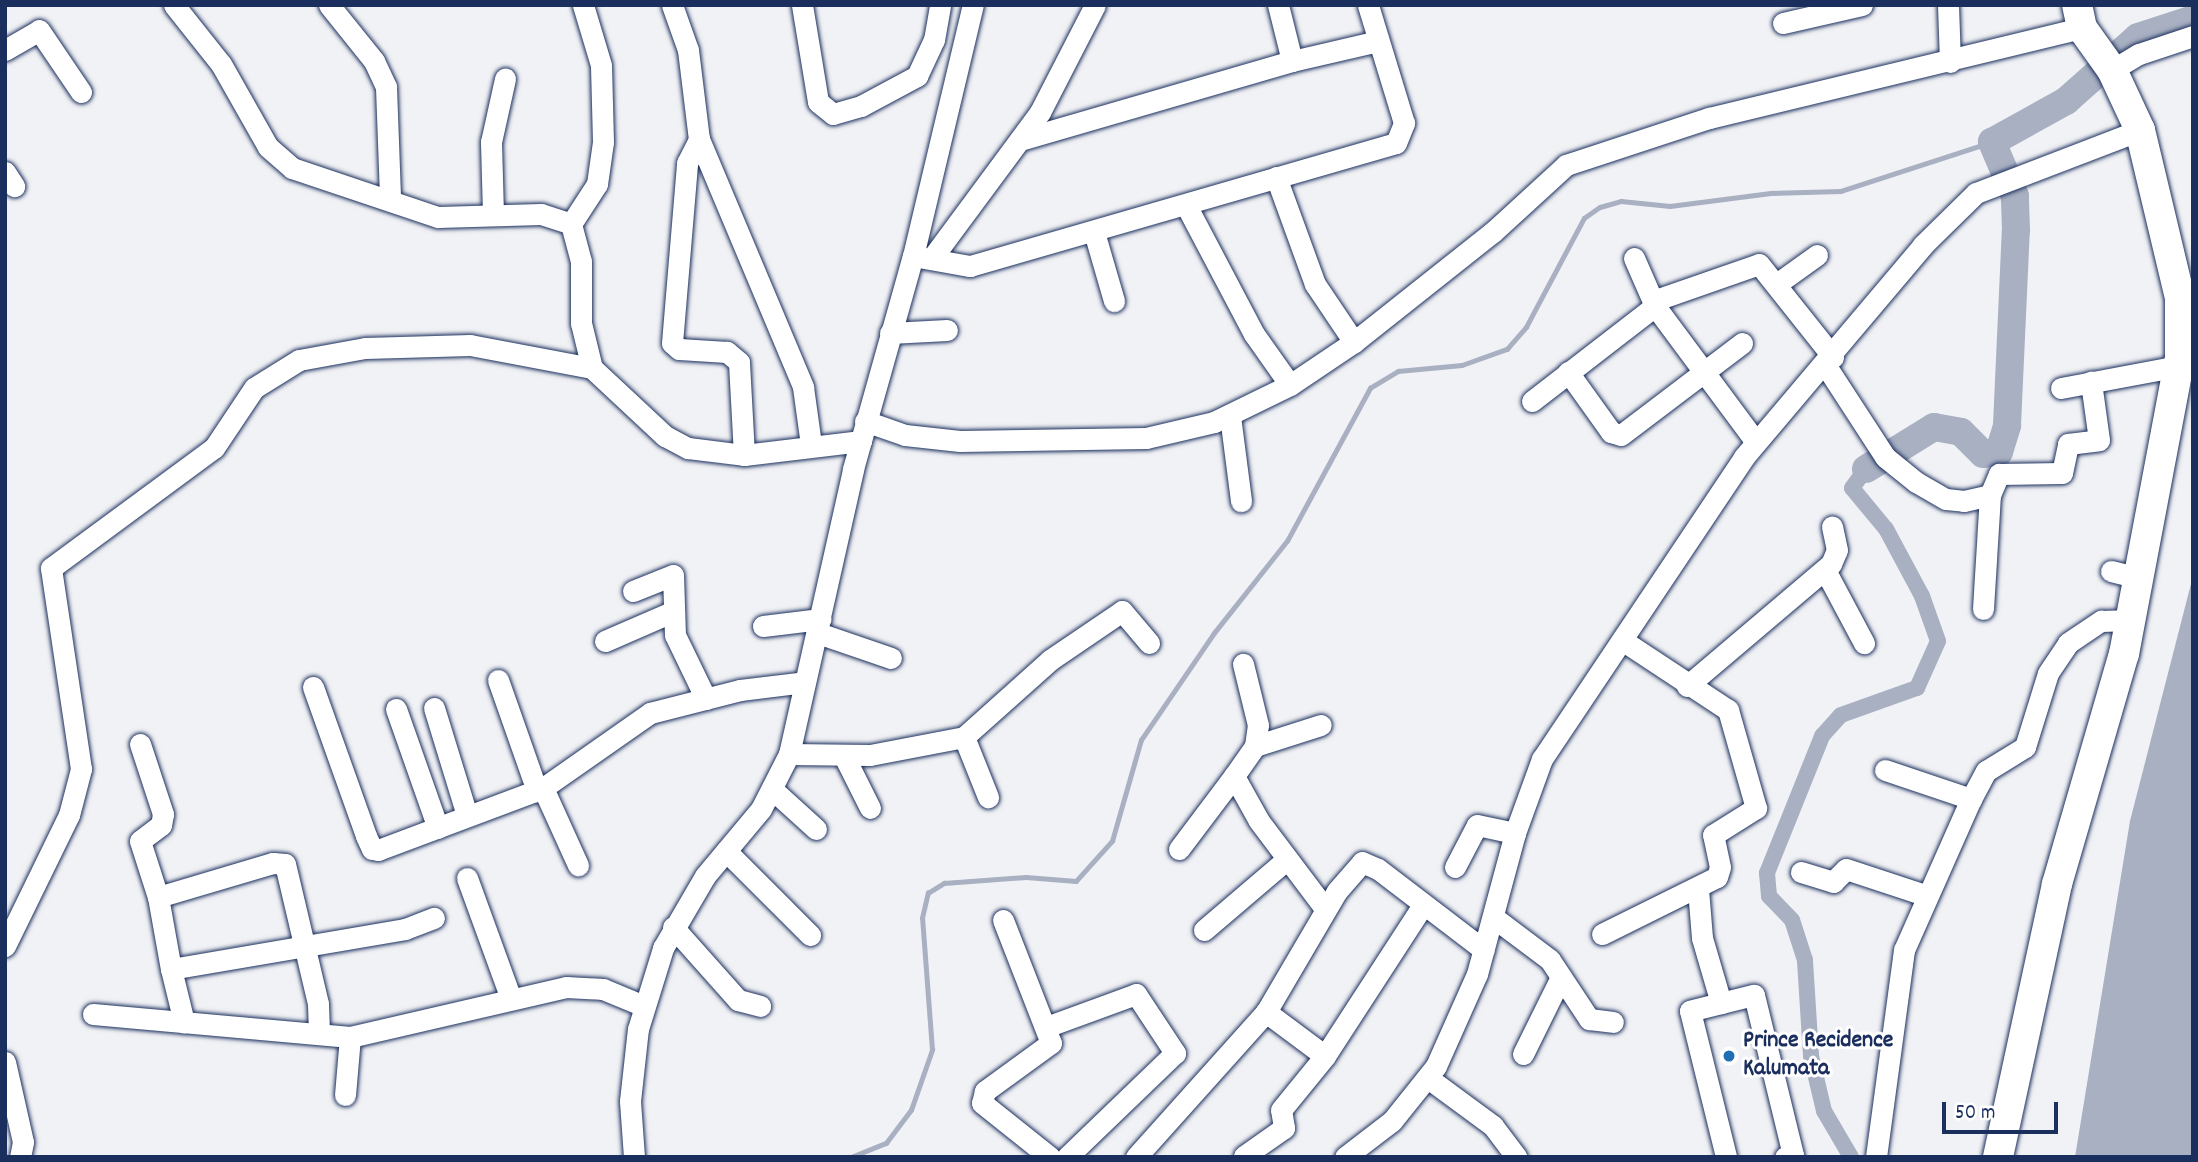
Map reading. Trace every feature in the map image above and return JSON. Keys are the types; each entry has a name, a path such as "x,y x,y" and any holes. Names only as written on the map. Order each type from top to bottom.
{"highway":[{"path":"1998,1157 2057,884 2132,620 2178,366 2180,298 2140,130 2095,44"}],"street":[{"path":"174,5 221,64 256,131 280,160 299,171 390,198 438,217 541,214 571,224"},
{"path":"330,5 374,61 386,88 390,198"},
{"path":"583,5 601,65 603,142 597,184 571,224 581,261 581,323 593,368 665,436 688,448 744,455 811,445 863,431 931,440 1146,438 1230,416 1290,385 1353,342 1493,232 1566,165 1709,118 1950,62 2095,44 2139,54 2193,36"},
{"path":"672,5 688,50 699,139 803,387 811,445"},
{"path":"802,5 818,102 833,114 917,76 934,40 940,5"},
{"path":"634,1157 630,1101 644,1006 673,927 773,790 789,754 863,431 890,332 923,257 973,5"},
{"path":"923,257 1020,140 1067,69 1095,5"},
{"path":"1278,5 1292,61"},
{"path":"923,257 970,266 1186,207 1276,177 1396,143 1403,134 1368,5"},
{"path":"1783,23 1861,5"},
{"path":"1948,5 1950,62"},
{"path":"5,50 39,30 81,92"},
{"path":"1020,140 1292,61 1378,41"},
{"path":"493,214 491,142 505,79"},
{"path":"1345,1157 1392,1121 1428,1078 1484,950 1515,833 1542,759 1622,640 1680,546 1756,442 1830,361 1923,245 1959,207 2008,176 2140,130"},
{"path":"699,139 687,163 672,343 679,349 727,352 739,362 744,455"},
{"path":"1276,177 1315,284 1353,342"},
{"path":"1186,207 1254,334 1290,385"},
{"path":"1094,232 1114,302"},
{"path":"1778,283 1817,255"},
{"path":"1634,258 1654,303 1756,442"},
{"path":"1532,401 1654,303 1719,282 1754,264 1766,268 1778,283 1830,361 1865,430 1885,457 1945,499 1964,502 1990,495"},
{"path":"890,332 947,330"},
{"path":"1567,372 1616,435 1705,373 1742,343"},
{"path":"5,946 69,815 81,769 51,568 214,448 254,388 299,359 365,348 460,345 593,368"},
{"path":"2061,388 2178,366"},
{"path":"1983,609 1990,495 1999,474 2062,473 2068,444 2099,440 2102,432 2091,382"},
{"path":"1230,416 1241,501"},
{"path":"1687,687 1825,570 1837,550 1832,527"},
{"path":"1825,570 1864,643"},
{"path":"2111,571 2140,578"},
{"path":"633,591 673,575 674,611 680,652 706,699"},
{"path":"606,641 674,611"},
{"path":"789,754 844,756 932,747 964,737 1050,660 1116,613 1128,613 1149,643"},
{"path":"1876,1157 1904,950 1925,895 1986,771 2025,747 2048,673 2068,643 2101,621 2132,620"},
{"path":"763,626 820,626 891,657"},
{"path":"1602,934 1698,888 1720,872 1713,835 1753,814 1756,798 1728,710 1687,687 1622,640"},
{"path":"1179,849 1255,746 1256,704 1243,664"},
{"path":"498,680 540,789 578,865"},
{"path":"313,687 372,849 411,841 467,815 540,789 631,722 706,699 805,682"},
{"path":"433,708 467,815"},
{"path":"396,709 438,828"},
{"path":"1255,746 1321,725"},
{"path":"964,737 988,797"},
{"path":"140,744 163,814 161,825 140,841 158,897 184,1022"},
{"path":"844,756 870,808"},
{"path":"1885,770 1971,799"},
{"path":"1234,776 1287,859 1326,910"},
{"path":"773,790 817,828"},
{"path":"1455,867 1477,825 1515,833"},
{"path":"726,851 810,935"},
{"path":"1204,930 1287,859"},
{"path":"158,897 282,862 306,945 319,1034"},
{"path":"1136,1157 1266,1012 1350,870 1362,862 1484,950"},
{"path":"1801,872 1833,882 1846,869 1925,895"},
{"path":"467,878 510,996"},
{"path":"1698,888 1702,938 1721,1003"},
{"path":"1241,1152 1283,1128 1281,1110 1325,1056 1423,905"},
{"path":"1493,916 1535,945 1562,977 1589,1019 1613,1022"},
{"path":"171,969 405,929 434,918"},
{"path":"1003,920 1025,987 1051,1036 1048,1049 981,1096 986,1109 1050,1157"},
{"path":"673,927 738,1000 760,1006"},
{"path":"1523,1055 1562,977"},
{"path":"93,1014 350,1037 510,996 584,986 644,1006"},
{"path":"1046,1027 1136,994 1175,1053 1067,1157"},
{"path":"1726,1157 1690,1011 1754,995 1793,1155 1785,1157"},
{"path":"1266,1012 1325,1056"},
{"path":"345,1095 350,1037"},
{"path":"5,1062 16,1096 20,1157"},
{"path":"1428,1078 1493,1126 1516,1157"}],"water":[{"path":"2193,576 2193,1157 2075,1157 2130,821"}],"waterway":[{"path":"1866,469 1934,427 1961,432 1983,454 1999,452 2007,425 2016,230 2015,196 1992,142 2066,101 2138,37 2193,19"},
{"path":"851,1157 886,1143 911,1110 932,1050 922,918 928,893 944,883 1026,877 1076,881 1112,841 1141,740 1214,633 1287,541 1370,388 1398,371 1462,365 1507,349 1526,327 1584,218 1600,207 1621,201 1670,206 1772,193 1841,191 1992,142"},
{"path":"1851,1157 1824,1111 1811,1056 1805,960 1792,920 1769,896 1767,873 1822,736 1841,715 1917,688 1938,641 1922,596 1886,529 1852,488 1866,469"}],"place":[{"name":"Prince Recidence Kalumata","path":"1729,1056"}]}
